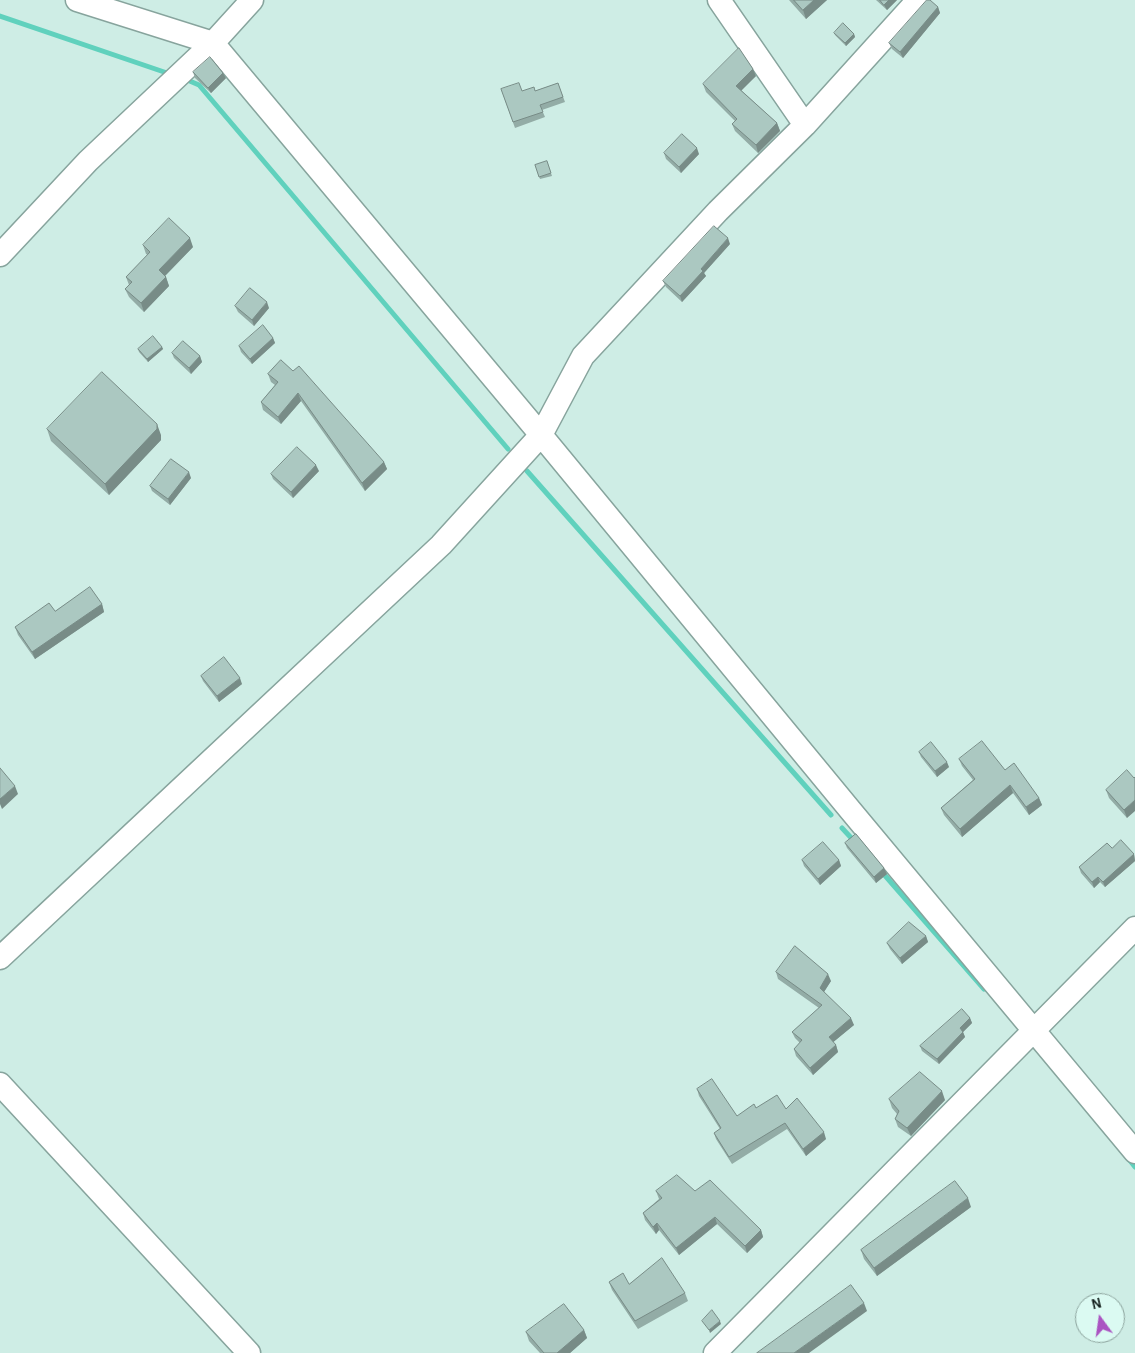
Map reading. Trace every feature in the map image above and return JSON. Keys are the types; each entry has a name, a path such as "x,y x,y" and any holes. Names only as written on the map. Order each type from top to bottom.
{"street":[{"path":"77,0 213,43 541,434 1135,1152"},
{"path":"0,254 88,161 213,43 252,0"},
{"path":"719,0 804,125"},
{"path":"0,958 441,545 541,434 582,356 718,212 804,125 918,0"},
{"path":"715,1353 1135,928"},
{"path":"0,1084 249,1353"}],"building":[{"path":"794,0 814,0 803,10"},
{"path":"880,0 889,0 884,5"},
{"path":"927,0 930,0 938,7 900,52 889,43"},
{"path":"843,23 854,34 845,43 834,33"},
{"path":"739,48 753,69 736,86 777,123 756,145 732,124 737,119 703,84"},
{"path":"210,57 223,73 208,88 193,72"},
{"path":"519,83 522,91 534,87 535,91 558,83 563,97 540,105 543,112 513,122 501,89"},
{"path":"682,134 697,148 679,167 664,153"},
{"path":"547,161 551,173 539,177 535,165"},
{"path":"169,218 190,238 159,270 166,277 141,303 125,289 132,282 126,277 150,252 143,245"},
{"path":"714,226 728,238 701,269 703,271 680,296 663,281"},
{"path":"250,288 267,302 252,320 235,306"},
{"path":"263,325 273,338 250,359 239,346"},
{"path":"153,336 162,347 147,359 138,349"},
{"path":"183,341 200,356 189,368 172,353"},
{"path":"281,360 293,371 299,366 384,462 362,483 298,393 278,417 261,402 278,382 268,374"},
{"path":"102,372 157,424 157,429 105,484 47,429"},
{"path":"297,447 316,465 291,492 271,474"},
{"path":"171,459 189,472 168,499 150,486"},
{"path":"90,587 102,604 32,652 15,627 49,603 55,611"},
{"path":"224,657 240,678 217,696 201,676"},
{"path":"982,741 1005,770 1014,763 1039,798 1026,807 1010,785 960,829 941,808 975,779 959,759"},
{"path":"931,742 947,762 935,771 919,752"},
{"path":"0,768 15,786 0,799"},
{"path":"1127,770 1135,777 1135,800 1124,810 1106,790"},
{"path":"856,834 884,868 874,877 845,843"},
{"path":"1121,840 1134,854 1103,882 1098,877 1092,882 1079,867 1107,843 1112,848"},
{"path":"823,842 839,860 818,879 802,860"},
{"path":"909,922 926,936 900,958 887,943"},
{"path":"795,946 828,974 820,988 851,1018 829,1037 836,1045 810,1068 794,1049 802,1040 792,1032 822,1005 776,972"},
{"path":"962,1009 970,1018 960,1028 963,1032 937,1059 920,1046"},
{"path":"920,1072 942,1091 907,1128 895,1119 899,1111 889,1099"},
{"path":"712,1079 737,1116 754,1104 756,1108 777,1095 786,1109 797,1098 824,1132 803,1149 785,1123 729,1157 714,1133 721,1128 697,1089"},
{"path":"677,1175 695,1191 710,1180 761,1230 745,1246 715,1217 676,1248 657,1223 653,1227 643,1213 662,1198 656,1191"},
{"path":"955,1181 968,1198 874,1268 861,1250"},
{"path":"662,1258 685,1293 635,1321 609,1282 623,1273 629,1284"},
{"path":"851,1285 864,1303 794,1353 757,1353"},
{"path":"564,1304 584,1330 557,1353 544,1353 526,1332"},
{"path":"712,1310 720,1321 709,1330 702,1321"}],"waterway":[{"path":"0,16 170,74"},
{"path":"185,79 199,85 508,449"},
{"path":"527,471 831,815"},
{"path":"842,828 855,842"},
{"path":"881,871 984,989"},
{"path":"1128,1158 1135,1167"}]}
